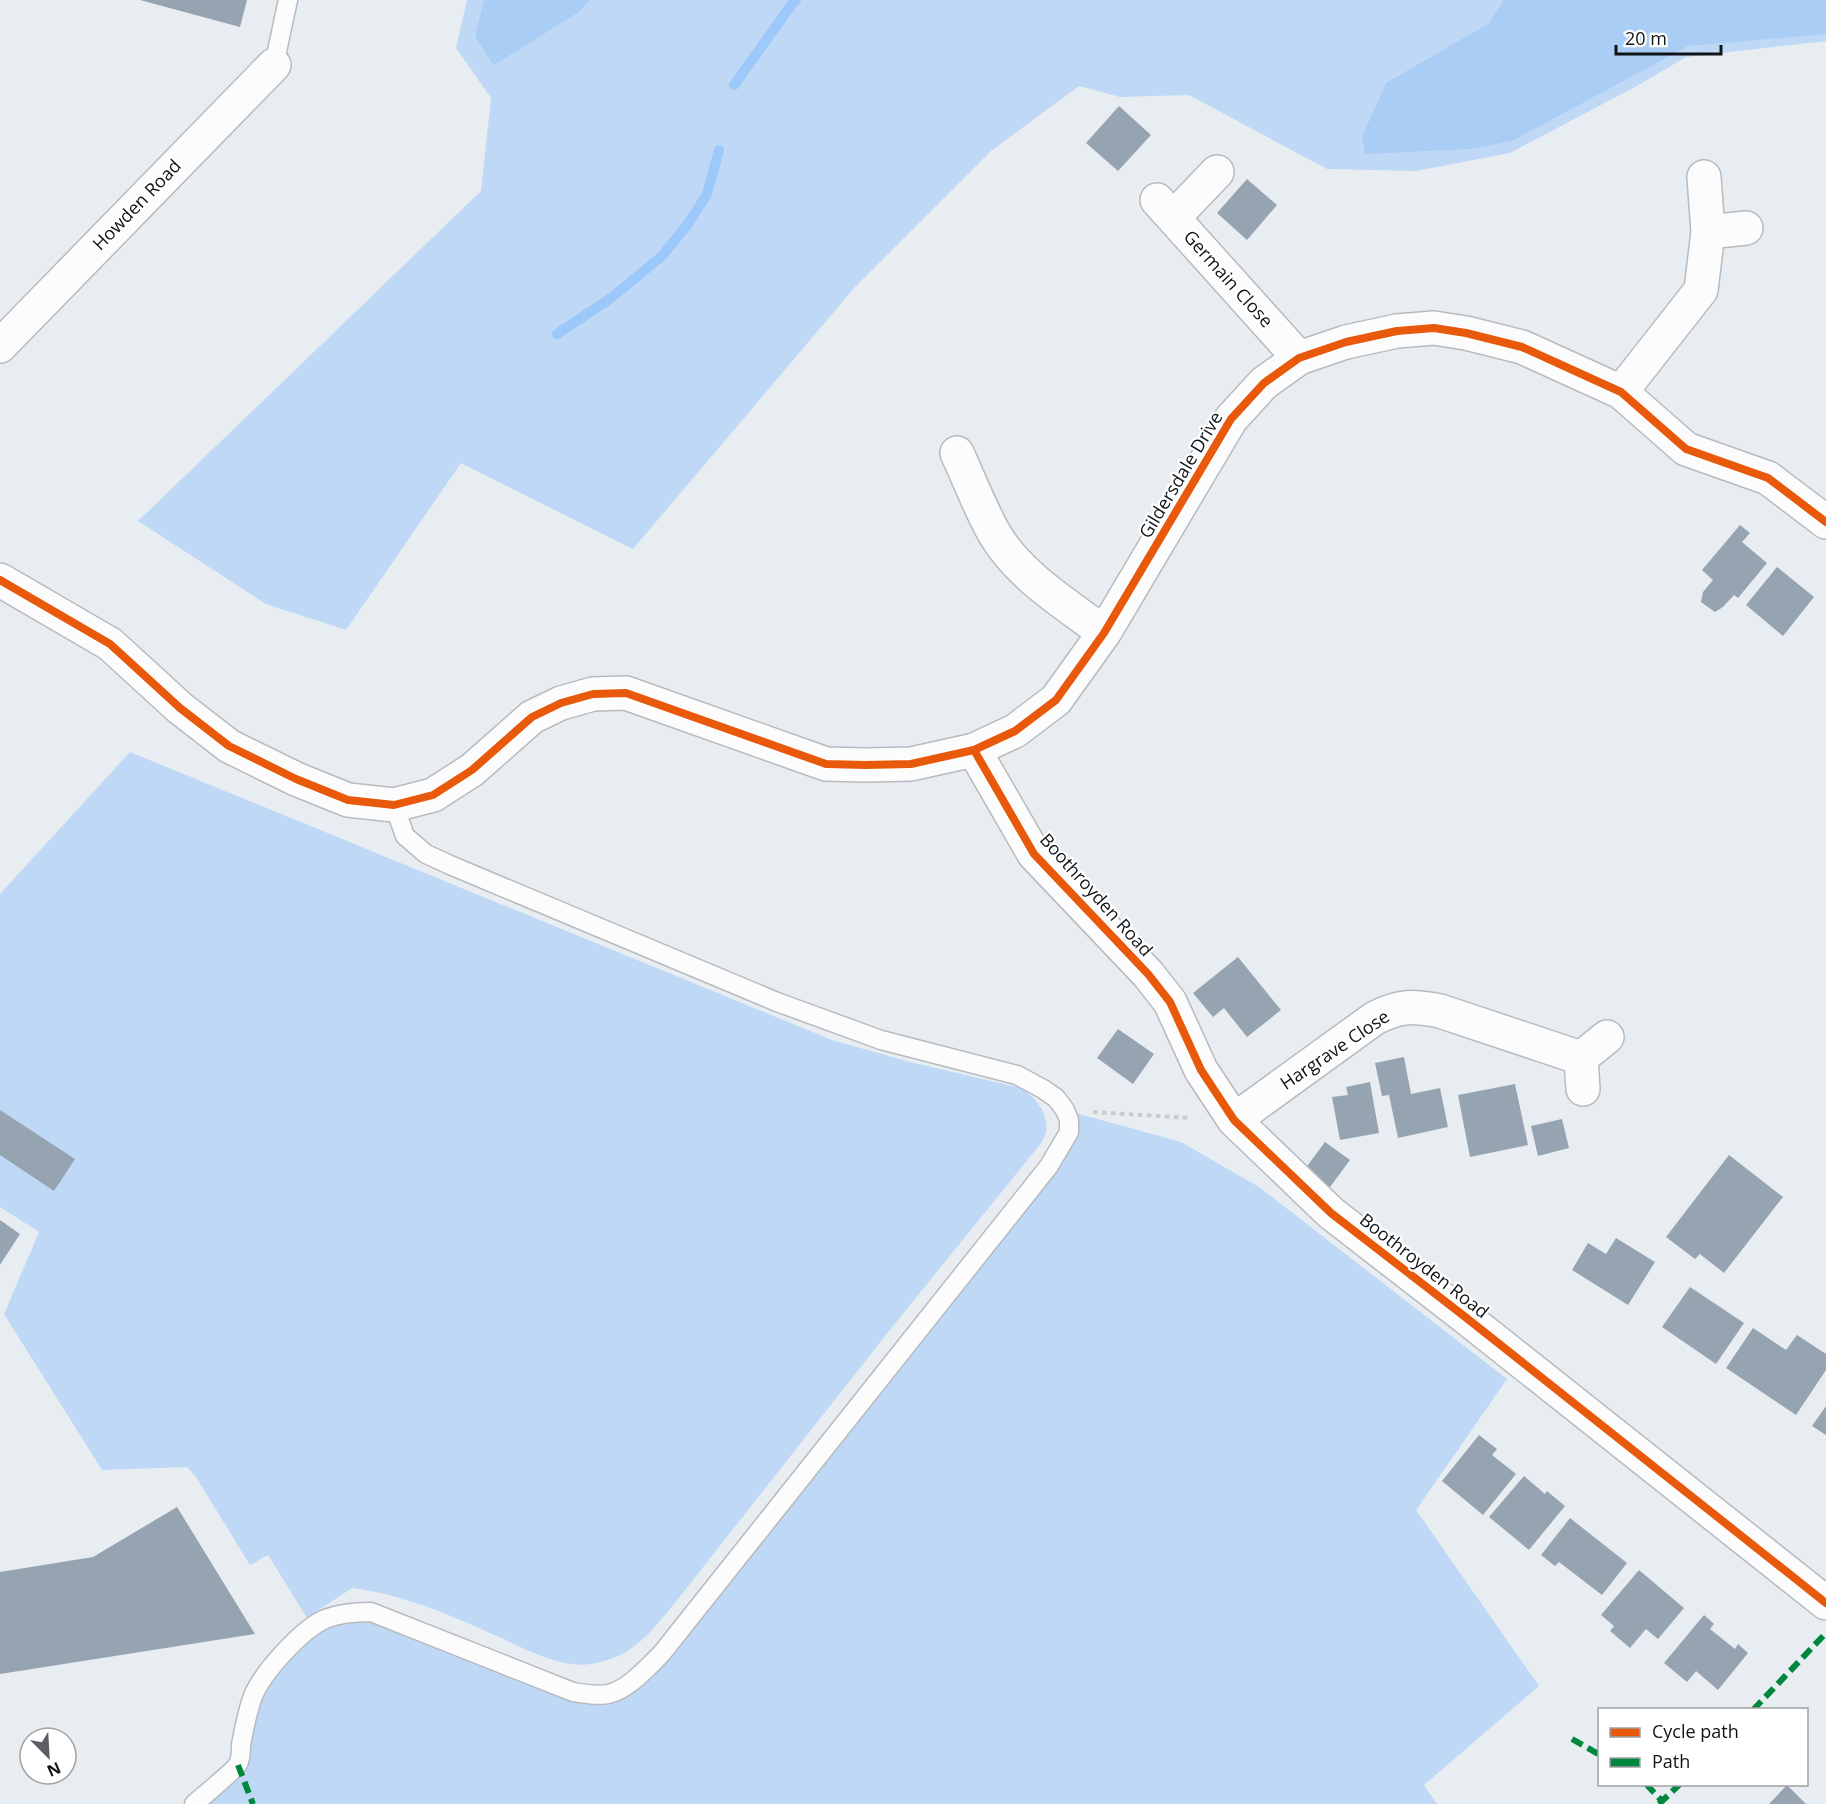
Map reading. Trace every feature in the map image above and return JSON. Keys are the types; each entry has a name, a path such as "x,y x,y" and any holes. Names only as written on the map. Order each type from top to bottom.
{"street":[{"name":"Howden Road","path":"0,345 274,65"},
{"name":"Germain Close","path":"1217,172 1165,208 1299,358"},
{"path":"1621,392 1701,290 1708,232 1704,177"},
{"path":"1708,232 1746,228"},
{"name":"Gildersdale Drive","path":"974,750 1015,731 1056,700 1104,633 1231,419 1264,383 1299,358 1346,342 1387,333 1434,328 1522,346 1621,392 1686,448 1768,478 1826,522"},
{"path":"957,453 994,533 1011,556 1031,578 1104,633"},
{"path":"0,580 110,644 180,708 229,746 296,780 348,800 394,805 433,795 472,770 532,717 561,703 592,693 626,693 826,764 911,764 974,750"},
{"name":"Boothroyden Road","path":"974,750 1034,854 1148,974 1170,1002 1201,1070 1234,1120 1332,1213 1826,1603"},
{"name":"Hargrave Close","path":"1234,1120 1376,1018 1392,1010 1415,1006 1440,1011 1582,1073 1607,1037"}],"lane":[{"path":"274,65 288,0"},
{"path":"194,1804 238,1764 245,1722 253,1696 264,1676 278,1659 310,1629 323,1620 336,1616 352,1612 370,1612 573,1692 592,1695 610,1694 629,1683 662,1653 1049,1166 1069,1132 1069,1120 1056,1098 1017,1075 871,1036 777,1002 450,866 426,854 405,836 394,805"}],"path":[{"path":"1065,1110 1234,1120"}],"shaded area":[{"path":"467,0 1826,0 1826,41 1686,57 1635,87 1510,153 1416,171 1327,169 1189,95 1120,97 1079,86 991,151 855,287 633,549 461,463 346,630 266,604 138,521 481,191 491,98 456,48"},
{"path":"484,0 590,0 579,12 494,65 475,37"},
{"path":"1504,0 1826,0 1826,34 1688,46 1512,141 1470,149 1365,154 1362,137 1386,83 1488,24"},
{"path":"130,752 832,1040 910,1062 1017,1087 1031,1096 1042,1110 1046,1126 1042,1142 889,1331 666,1614 647,1635 624,1653 591,1664 578,1665 561,1662 422,1605 352,1588 307,1618 268,1555 250,1565 196,1477 187,1467 102,1470 4,1314 39,1232 0,1207 0,894"},
{"path":"1065,1110 1181,1142 1259,1187 1507,1379 1416,1510 1539,1686 1424,1785 1437,1804 194,1804 238,1764 276,1662 323,1620 376,1614 574,1692 629,1683 1063,1142"}],"building":[{"path":"140,0 247,0 240,27"},
{"path":"1119,106 1151,135 1118,171 1086,143"},
{"path":"1247,179 1277,205 1247,240 1217,213"},
{"path":"1740,525 1750,533 1742,542 1767,563 1738,598 1734,595 1715,612 1701,602 1703,592 1713,580 1702,570"},
{"path":"1777,567 1814,597 1783,636 1746,605"},
{"path":"1238,957 1281,1010 1247,1037 1224,1008 1213,1017 1193,993"},
{"path":"1118,1029 1154,1054 1133,1084 1097,1058"},
{"path":"1404,1057 1411,1094 1440,1088 1448,1127 1398,1138 1389,1095 1382,1096 1375,1063"},
{"path":"1370,1082 1379,1133 1340,1140 1332,1097 1348,1095 1346,1087"},
{"path":"1515,1084 1528,1145 1470,1157 1458,1095"},
{"path":"0,1110 75,1159 54,1191 0,1155"},
{"path":"1562,1119 1569,1148 1538,1156 1531,1126"},
{"path":"1325,1142 1350,1160 1330,1187 1305,1169"},
{"path":"1729,1155 1783,1197 1724,1273 1700,1254 1695,1259 1666,1237"},
{"path":"0,1220 20,1234 0,1265"},
{"path":"1616,1238 1655,1262 1628,1305 1572,1270 1588,1243 1606,1254"},
{"path":"1690,1287 1744,1323 1716,1364 1662,1327"},
{"path":"1753,1328 1786,1350 1797,1335 1826,1354 1826,1370 1796,1415 1726,1368"},
{"path":"1826,1406 1826,1435 1812,1426"},
{"path":"1479,1435 1497,1449 1492,1455 1516,1474 1483,1515 1442,1481"},
{"path":"1524,1476 1545,1494 1547,1491 1565,1506 1529,1550 1489,1517"},
{"path":"177,1507 255,1634 0,1674 0,1572 93,1557"},
{"path":"1570,1518 1627,1563 1602,1595 1559,1562 1555,1566 1541,1555"},
{"path":"1639,1570 1684,1608 1658,1639 1646,1629 1630,1648 1610,1631 1614,1626 1601,1615"},
{"path":"1704,1615 1714,1624 1710,1629 1735,1649 1738,1644 1748,1653 1718,1690 1696,1671 1687,1682 1664,1663"},
{"path":"1788,1786 1806,1804 1769,1804"}],"waterway":[{"path":"734,85 796,0"},
{"path":"557,334 611,298 662,256 688,224 707,194 719,150"}],"marked path":[{"path":"1755,1708 1826,1633"},
{"path":"1572,1739 1598,1754"},
{"path":"238,1765 253,1804"},
{"path":"1648,1786 1662,1801"},
{"path":"1659,1804 1678,1786"}],"cycle path":[{"path":"974,750 1015,731 1056,700 1104,633 1231,419 1264,383 1299,358 1346,342 1397,331 1434,328 1466,333 1522,347 1621,392 1686,449 1768,478 1826,522"},
{"path":"0,580 110,644 180,708 229,746 296,779 348,800 394,805 433,795 472,770 532,717 561,703 593,694 626,693 826,764 911,764 974,750 1034,854 1148,974 1170,1002 1201,1070 1234,1120 1331,1213 1826,1603"}]}
